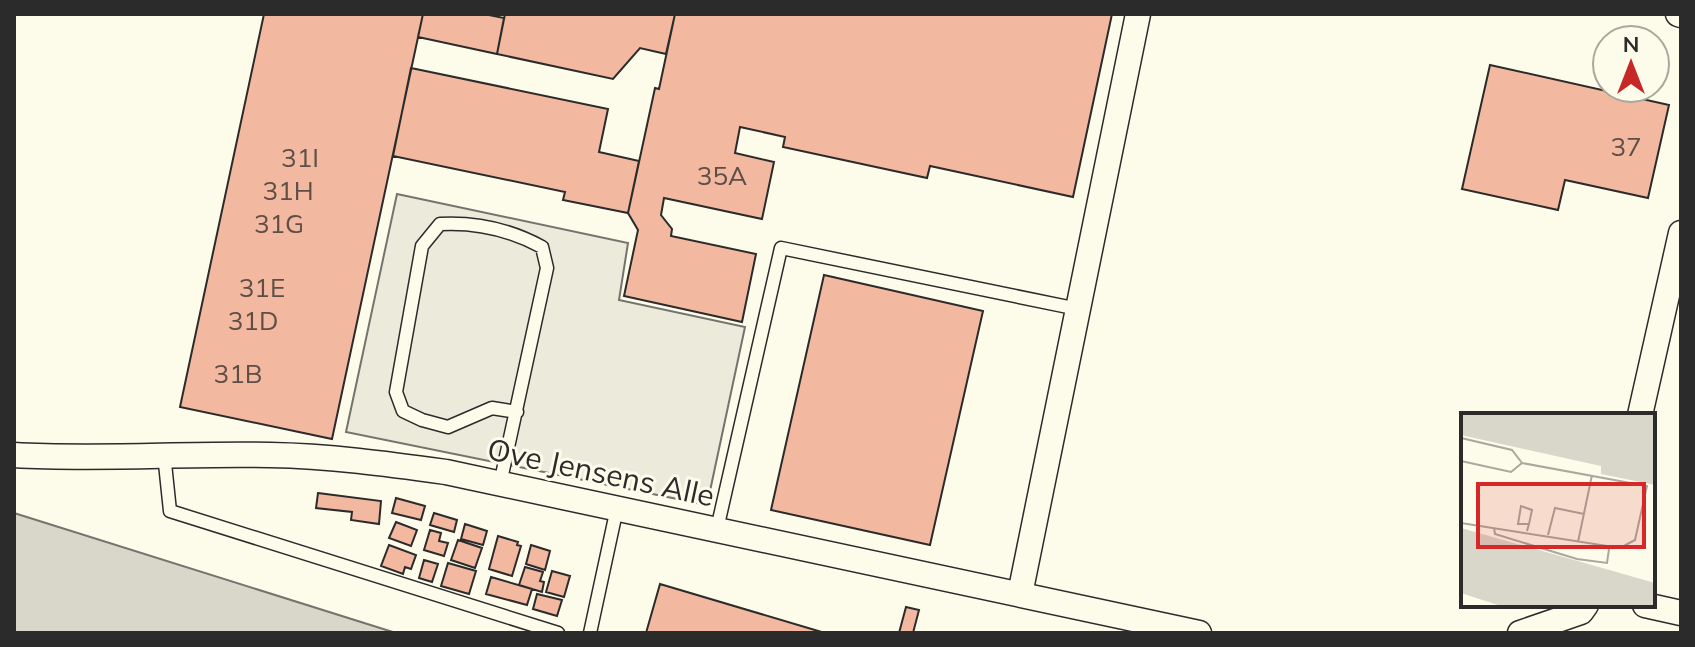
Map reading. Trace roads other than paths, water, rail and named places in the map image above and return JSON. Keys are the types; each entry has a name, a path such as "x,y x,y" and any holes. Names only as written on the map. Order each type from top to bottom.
{"street":[{"path":"1020,594 1138,14"},
{"path":"1640,413 1681,233"},
{"name":"Ove Jensens Alle","path":"14,455 91,458 164,454 271,455 364,461 446,472 1020,594 1135,626 1199,633"},
{"path":"1520,633 1581,612 1585,607"},
{"path":"1654,607 1681,613"}],"lane":[{"path":"500,484 517,412 547,268 542,247 516,232 464,223 440,224 422,246 396,392 403,411 448,427 492,408 517,412"},
{"path":"717,529 781,248 1078,309"},
{"path":"164,454 170,511 558,633"},
{"path":"590,633 617,508"}]}
